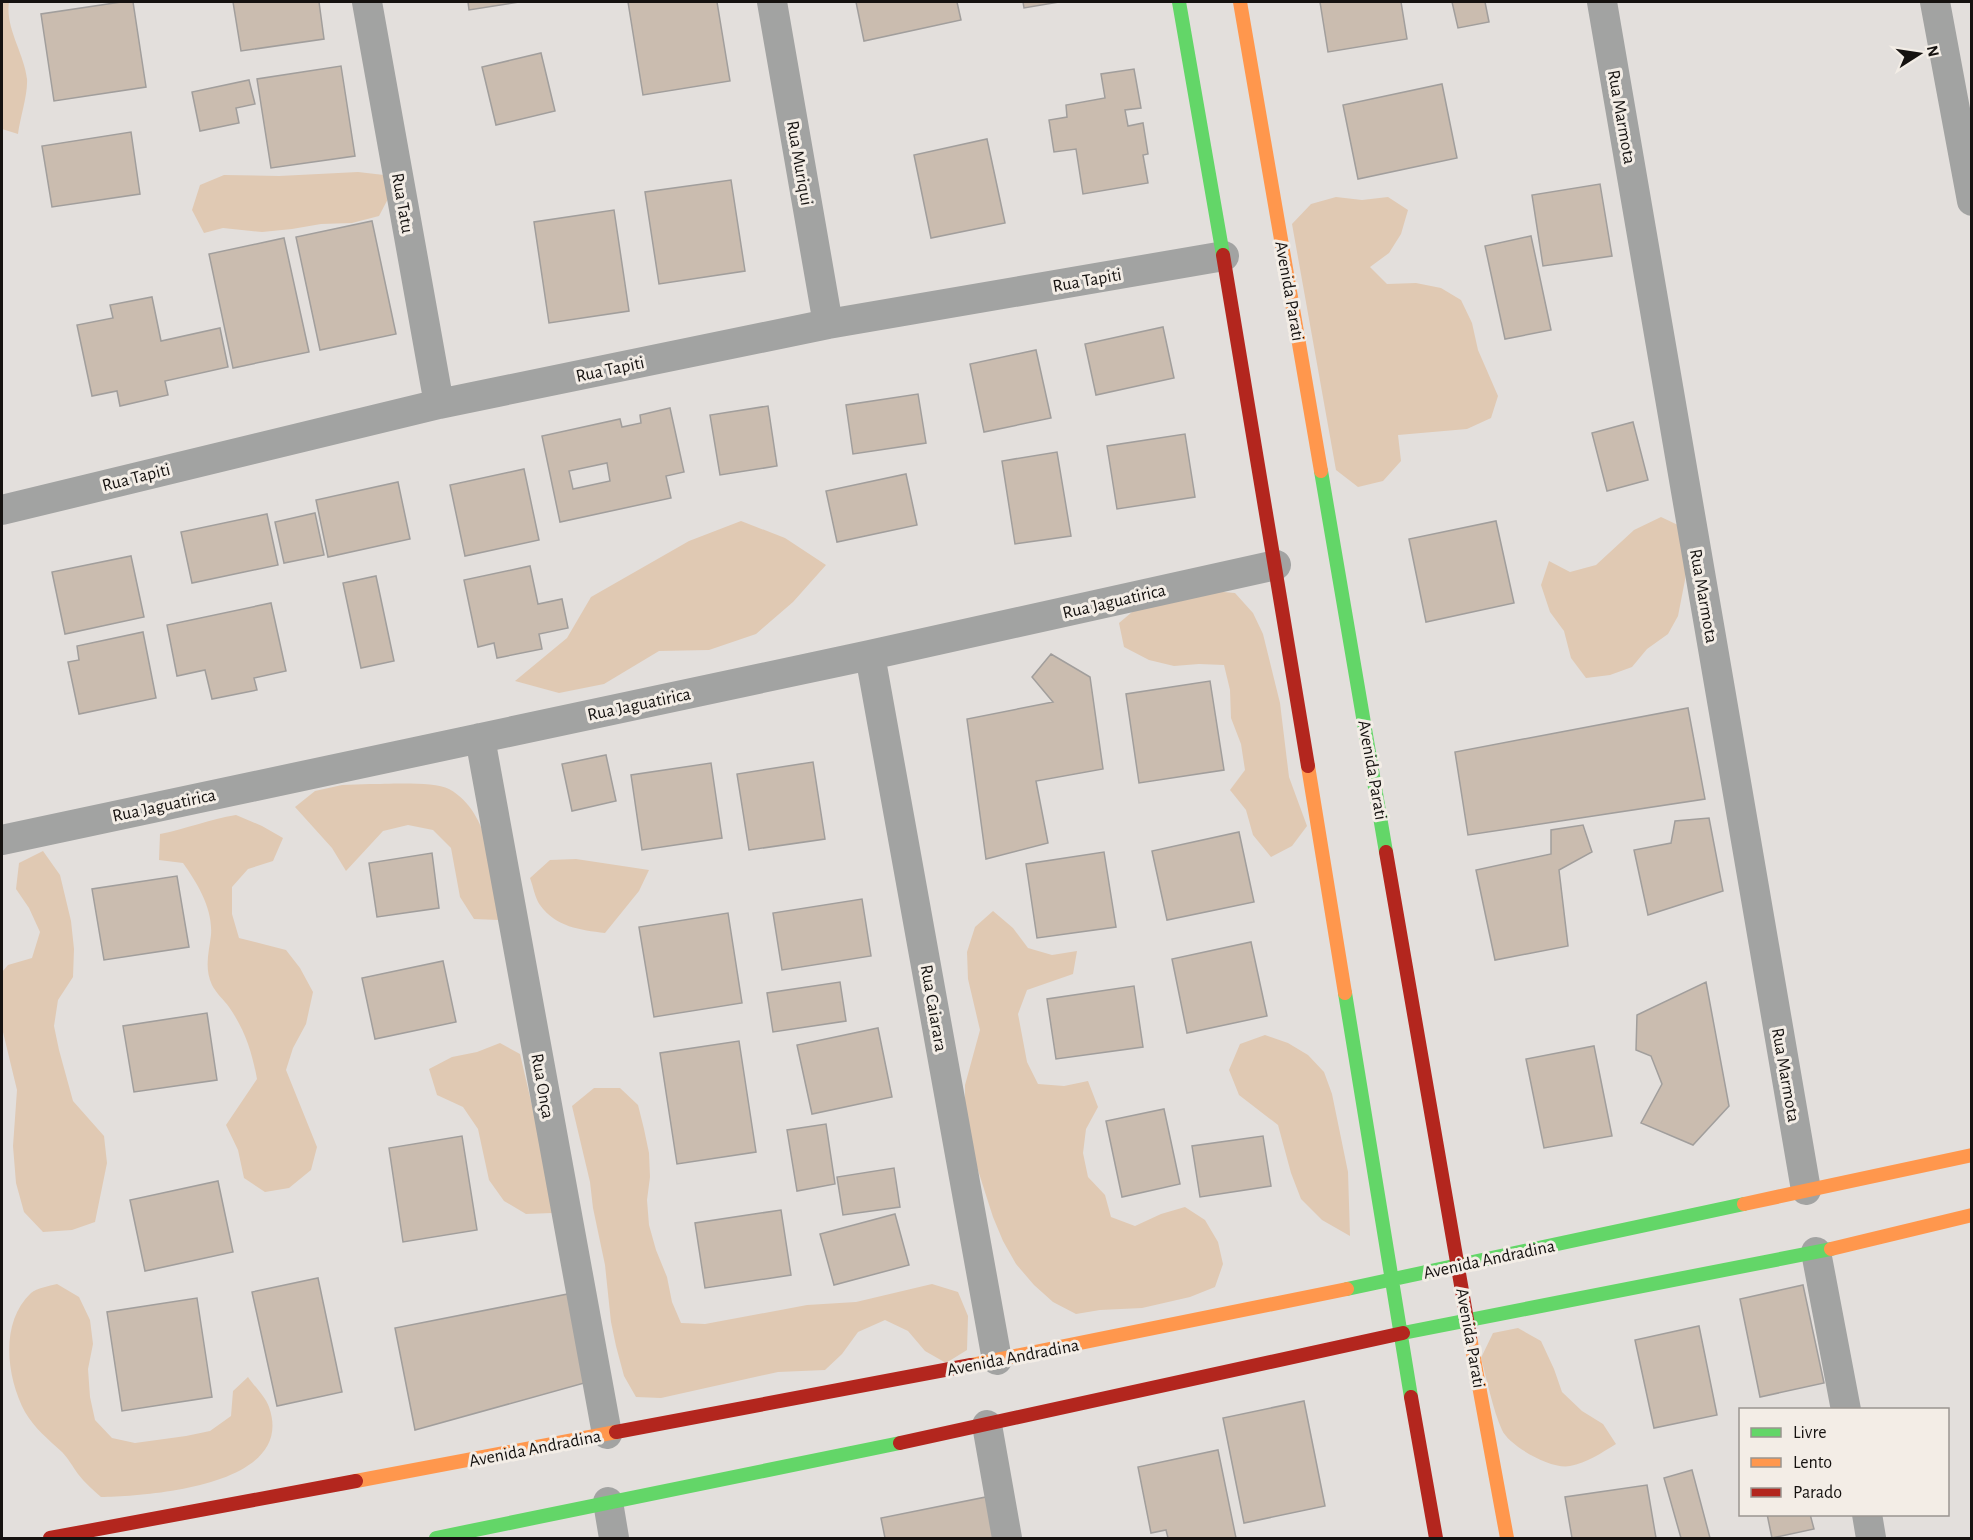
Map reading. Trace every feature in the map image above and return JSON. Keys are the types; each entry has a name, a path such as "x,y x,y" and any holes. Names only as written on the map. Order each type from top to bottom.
{"street":[{"name":"Rua Tatu","path":"367,2 439,404"},
{"name":"Rua Muriqui","path":"772,2 828,324"},
{"path":"1179,2 1276,564 1400,1334 1437,1539"},
{"name":"Avenida Parati","path":"1240,2 1467,1321 1507,1539"},
{"name":"Rua Marmota","path":"1602,2 1806,1190"},
{"path":"1935,2 1971,201"},
{"name":"Rua Tapiti","path":"2,510 439,404 828,324 1224,256"},
{"name":"Rua Jaguatirica","path":"2,840 870,655 1276,564"},
{"name":"Rua Caiarara","path":"870,655 997,1360"},
{"name":"Rua Onça","path":"480,738 607,1434"},
{"name":"Avenida Andradina","path":"50,1539 997,1360 1458,1266 1971,1155"},
{"path":"436,1539 987,1425 1400,1334 1816,1252 1971,1215"},
{"path":"1816,1252 1846,1408"},
{"path":"987,1425 1008,1539"},
{"path":"608,1502 614,1539"},
{"path":"1867,1516 1871,1539"}],"shaded area":[{"path":"2,2 9,2 12,31 27,79 18,134 2,129"},
{"path":"358,172 384,175 390,195 379,216 352,223 321,224 262,232 223,228 204,233 192,210 200,185 224,175 279,176"},
{"path":"1336,197 1362,200 1388,197 1408,210 1401,234 1389,253 1370,267 1387,284 1416,283 1441,288 1461,300 1472,323 1478,350 1498,396 1491,418 1467,429 1398,435 1401,461 1383,481 1358,487 1336,470 1292,224 1311,204"},
{"path":"1661,517 1680,526 1688,547 1678,616 1668,634 1647,649 1632,667 1610,675 1586,678 1571,658 1564,631 1550,612 1541,585 1549,561 1570,572 1596,565 1634,530"},
{"path":"741,521 785,538 826,565 793,602 756,634 709,650 659,651 604,684 559,693 515,681 567,638 591,597 689,541"},
{"path":"1212,591 1235,593 1253,613 1263,634 1280,703 1289,777 1307,826 1292,846 1271,857 1253,835 1246,810 1230,790 1245,770 1241,744 1231,718 1230,690 1224,665 1174,666 1149,660 1124,647 1119,623 1138,607"},
{"path":"411,783 442,786 449,789 463,800 474,814 488,847 499,920 474,919 460,897 451,848 433,830 408,825 383,831 346,871 332,848 295,807 315,791 342,785"},
{"path":"236,815 283,838 273,861 248,869 232,887 232,914 239,938 286,950 300,968 313,992 306,1024 293,1048 286,1070 317,1147 311,1170 289,1188 265,1192 244,1178 238,1150 226,1125 257,1079 244,1033 210,979 208,960 211,925 207,906 183,863 159,860 160,834"},
{"path":"43,851 60,875 71,921 74,949 73,977 58,1000 54,1026 73,1101 104,1136 107,1163 95,1222 72,1230 43,1232 24,1212 16,1183 13,1146 17,1090 2,1028 2,972 8,965 32,958 40,932 29,908 16,889 19,863"},
{"path":"576,859 649,870 639,891 605,933 578,929 561,923 546,912 537,899 530,878 550,860"},
{"path":"993,911 1013,928 1028,948 1052,955 1077,951 1073,974 1027,990 1018,1014 1027,1062 1038,1084 1064,1086 1088,1081 1098,1107 1086,1129 1083,1153 1088,1177 1105,1195 1111,1217 1135,1226 1161,1214 1185,1207 1205,1220 1218,1242 1223,1264 1215,1287 1190,1297 1142,1308 1100,1310 1076,1314 1053,1302 1016,1264 993,1217 976,1164 965,1113 965,1085 980,1030 968,979 967,952 975,927"},
{"path":"1265,1035 1288,1043 1308,1055 1324,1072 1332,1094 1348,1172 1350,1236 1322,1220 1301,1199 1291,1173 1278,1125 1239,1095 1229,1070 1240,1044"},
{"path":"500,1043 520,1054 537,1127 552,1213 526,1214 504,1201 489,1180 478,1129 463,1107 437,1095 429,1069 452,1057 477,1052"},
{"path":"594,1088 620,1088 638,1105 649,1153 650,1177 647,1200 649,1225 667,1277 672,1302 681,1323 705,1324 807,1305 856,1302 932,1284 958,1292 968,1316 967,1350 946,1363 925,1351 908,1331 885,1320 858,1332 842,1354 825,1370 778,1372 661,1398 636,1397 624,1376 616,1346 605,1265 590,1182 572,1106"},
{"path":"57,1284 79,1297 90,1320 93,1344 88,1369 90,1397 95,1420 112,1438 135,1443 210,1431 231,1416 233,1391 248,1377 269,1407 272,1434 261,1454 241,1470 214,1481 151,1494 101,1497 81,1477 64,1454 33,1424 19,1398 10,1366 10,1334 21,1305 31,1293"},
{"path":"1518,1328 1541,1341 1562,1392 1582,1411 1603,1424 1616,1444 1582,1463 1562,1466 1532,1456 1506,1436 1496,1413 1481,1358 1493,1333"}],"building":[{"path":"133,2 146,87 54,101 41,14"},
{"path":"233,2 319,2 324,39 241,51"},
{"path":"468,2 519,2 469,10"},
{"path":"628,2 717,2 730,81 643,95"},
{"path":"856,2 957,2 961,20 864,41"},
{"path":"1023,2 1059,2 1024,8"},
{"path":"1320,2 1401,2 1407,39 1328,52"},
{"path":"1452,2 1485,2 1489,22 1458,28"},
{"path":"541,53 555,111 496,125 482,67"},
{"path":"341,66 355,156 271,168 257,79"},
{"path":"1134,69 1141,108 1125,110 1128,126 1143,123 1148,154 1143,155 1148,183 1083,194 1076,149 1054,152 1049,120 1067,117 1066,105 1105,98 1101,74"},
{"path":"249,80 255,104 236,108 239,123 200,131 192,92"},
{"path":"1442,84 1457,158 1358,179 1343,105"},
{"path":"131,132 140,194 52,207 42,146"},
{"path":"987,139 1005,223 931,238 914,155"},
{"path":"731,180 745,271 659,284 645,192"},
{"path":"1600,184 1612,256 1543,266 1532,195"},
{"path":"614,210 629,311 549,323 534,222"},
{"path":"372,221 396,334 320,350 296,237"},
{"path":"1531,236 1551,330 1505,339 1485,246"},
{"path":"284,238 309,352 233,368 209,254"},
{"path":"152,297 161,341 220,328 228,367 165,381 168,395 120,406 117,391 92,396 77,325 113,318 110,305"},
{"path":"1163,327 1174,378 1096,395 1085,344"},
{"path":"1036,350 1051,418 984,432 970,364"},
{"path":"918,394 926,443 853,454 846,405"},
{"path":"768,406 777,466 720,475 710,415"},
{"path":"670,408 684,472 666,476 671,498 560,522 542,436 620,419 622,427 641,423 640,415","holes":["607,463 610,481 573,489 569,471"]},
{"path":"1633,422 1648,480 1607,491 1592,433"},
{"path":"1185,434 1195,497 1117,509 1107,446"},
{"path":"1057,452 1071,536 1015,544 1002,461"},
{"path":"524,469 539,540 465,556 450,485"},
{"path":"906,474 917,525 837,542 826,491"},
{"path":"398,482 410,539 328,557 316,500"},
{"path":"315,513 324,555 284,563 275,522"},
{"path":"267,514 278,565 192,583 181,532"},
{"path":"1496,521 1514,603 1426,622 1409,539"},
{"path":"131,556 144,617 65,634 52,572"},
{"path":"530,566 538,604 562,599 568,628 539,634 542,649 497,658 494,643 478,647 464,580"},
{"path":"376,576 394,661 361,668 343,583"},
{"path":"271,603 286,671 254,678 257,690 212,699 205,670 177,676 167,625"},
{"path":"143,632 156,698 79,714 68,662 79,660 77,646"},
{"path":"1051,654 1090,677 1103,769 1036,781 1048,843 986,859 967,719 1053,702 1032,677"},
{"path":"1210,681 1224,770 1139,783 1126,694"},
{"path":"1688,708 1705,799 1468,835 1455,752"},
{"path":"606,755 616,801 572,811 562,764"},
{"path":"813,762 825,839 749,850 737,774"},
{"path":"711,763 722,838 642,850 631,775"},
{"path":"1709,818 1723,891 1648,915 1634,850 1671,843 1675,821"},
{"path":"1583,825 1592,852 1559,870 1568,946 1495,960 1476,870 1551,854 1551,830"},
{"path":"1239,832 1254,902 1167,920 1152,851"},
{"path":"1104,852 1116,927 1037,938 1026,864"},
{"path":"432,853 439,908 377,917 369,863"},
{"path":"177,876 189,947 104,960 92,889"},
{"path":"862,899 871,956 782,970 773,913"},
{"path":"728,913 742,1003 654,1017 639,927"},
{"path":"1251,942 1267,1016 1187,1033 1172,959"},
{"path":"443,961 456,1022 375,1039 362,978"},
{"path":"840,982 846,1021 773,1032 767,993"},
{"path":"1706,982 1729,1106 1693,1145 1641,1123 1662,1084 1651,1056 1636,1050 1637,1015"},
{"path":"1134,986 1143,1047 1056,1059 1047,999"},
{"path":"207,1013 217,1080 134,1092 123,1026"},
{"path":"878,1028 892,1097 812,1114 797,1045"},
{"path":"739,1041 756,1152 677,1164 660,1053"},
{"path":"1594,1046 1612,1136 1544,1148 1526,1059"},
{"path":"1164,1109 1180,1184 1122,1197 1106,1121"},
{"path":"826,1124 835,1184 797,1191 787,1130"},
{"path":"462,1136 477,1230 403,1242 389,1148"},
{"path":"1263,1136 1271,1186 1200,1197 1192,1146"},
{"path":"894,1168 900,1207 843,1215 837,1177"},
{"path":"218,1181 233,1252 145,1271 130,1200"},
{"path":"781,1210 791,1275 705,1288 695,1223"},
{"path":"895,1214 909,1265 834,1285 820,1234"},
{"path":"318,1278 342,1392 277,1406 252,1292"},
{"path":"1803,1285 1824,1383 1760,1397 1740,1299"},
{"path":"578,1292 595,1380 415,1430 395,1328"},
{"path":"197,1298 212,1397 122,1411 107,1312"},
{"path":"1699,1326 1717,1415 1654,1428 1635,1340"},
{"path":"1304,1401 1325,1506 1244,1523 1223,1418"},
{"path":"1218,1450 1236,1538 1168,1538 1166,1530 1151,1533 1138,1467"},
{"path":"1692,1470 1710,1538 1681,1538 1664,1478"},
{"path":"1647,1485 1656,1538 1572,1538 1565,1497"},
{"path":"986,1497 995,1538 885,1538 881,1518"},
{"path":"1767,1516 1811,1516 1814,1529 1772,1538"}],"traffic: fast":[{"path":"1179,2 1223,255"},
{"path":"1321,471 1386,852"},
{"path":"1345,993 1411,1397"},
{"path":"1347,1289 1744,1204"},
{"path":"1403,1333 1831,1249"},
{"path":"436,1538 900,1443"}],"traffic: slow":[{"path":"1240,2 1321,471"},
{"path":"1308,766 1345,993"},
{"path":"1744,1204 1972,1155"},
{"path":"1831,1249 1972,1215"},
{"path":"971,1365 1347,1289"},
{"path":"1470,1337 1507,1538"},
{"path":"356,1481 616,1432"}],"traffic: jam":[{"path":"1223,255 1308,766"},
{"path":"1386,852 1470,1337"},
{"path":"900,1443 1403,1333"},
{"path":"616,1432 971,1365"},
{"path":"1411,1397 1436,1538"},
{"path":"50,1538 356,1481"}]}
